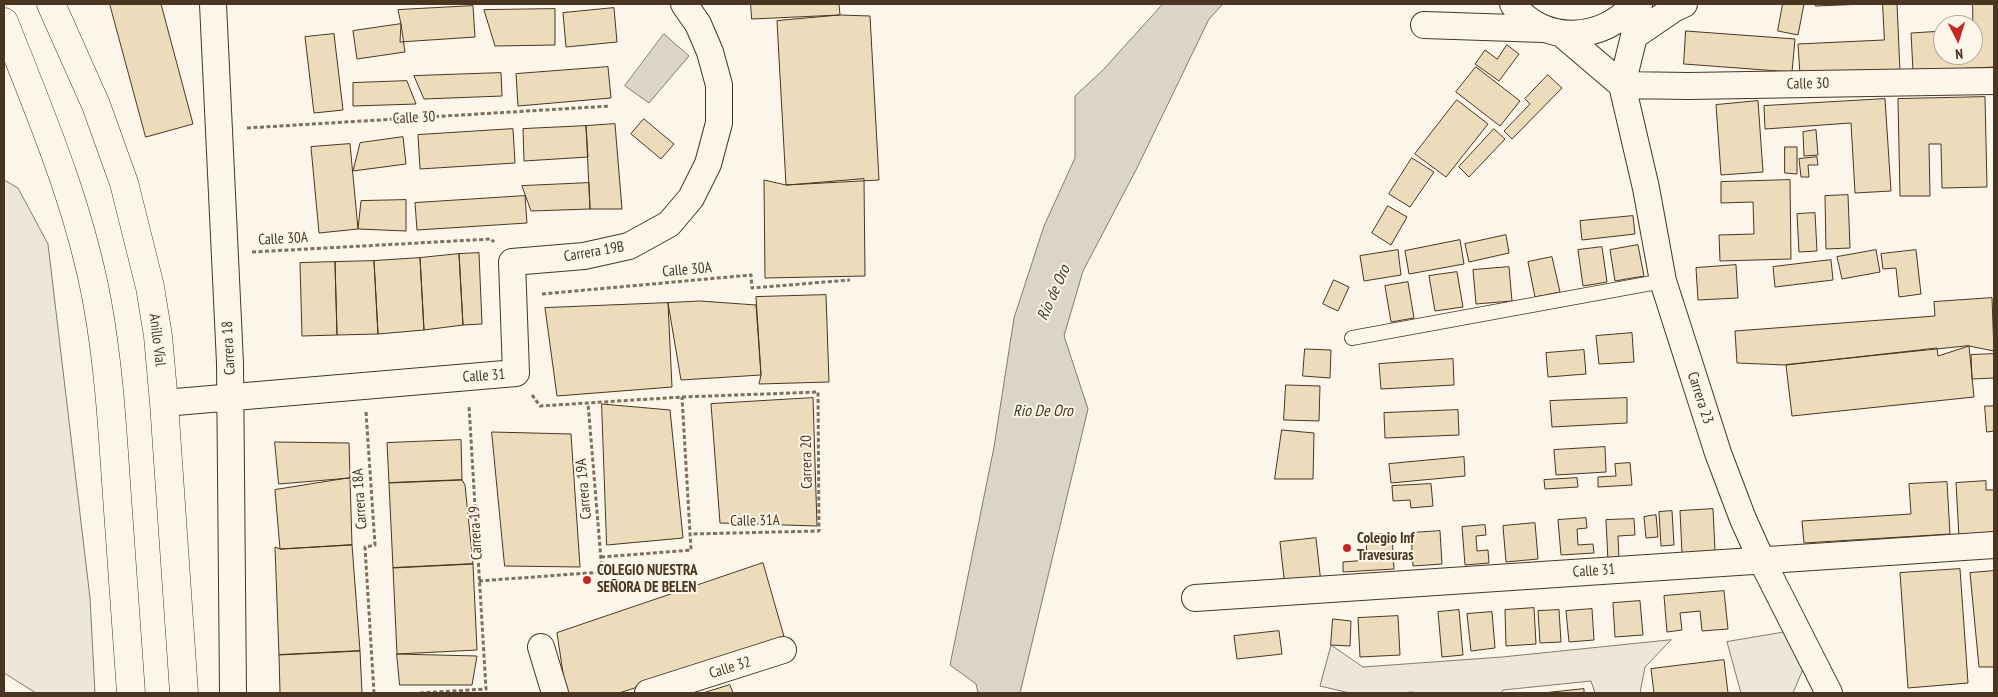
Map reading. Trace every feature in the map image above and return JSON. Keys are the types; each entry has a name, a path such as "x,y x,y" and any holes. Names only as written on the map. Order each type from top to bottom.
{"highway":[{"name":"Anillo Víal","path":"51,4 96,105 124,183 150,287 158,336 164,403 184,693"},
{"path":"4,22 49,133 86,256 97,300 111,410 131,693"}],"street":[{"name":"Carrera 18","path":"213,4 231,396 233,693"},
{"name":"Carrera 19B","path":"512,262 584,256 629,246 668,224 691,198 708,164 719,124 719,85 710,52 698,24 684,4"},
{"path":"1513,4 1527,19 1552,31 1622,85"},
{"path":"1424,25 1579,34 1598,31 1614,23 1634,4"},
{"name":"Carrera 23","path":"1639,4 1634,36 1622,85 1646,188 1663,281 1718,453 1743,519 1760,559 1830,693"},
{"path":"1634,36 1684,4"},
{"name":"Calle 30","path":"1622,85 1688,86 1994,81"},
{"path":"512,262 516,374"},
{"name":"Calle 31","path":"164,403 516,374"},
{"name":"Calle 31","path":"1194,598 1994,545"},
{"path":"541,647 555,693"},
{"name":"Calle 32","path":"648,693 784,650"}],"lane":[{"path":"1352,338 1663,281"}],"path":[{"name":"Calle 30","path":"219,130 610,106"},
{"name":"Calle 30A","path":"224,254 491,239 512,262"},
{"name":"Calle 30A","path":"513,296 751,275 752,288 850,280"},
{"name":"Calle 31","path":"516,374 540,406 682,397 818,392"},
{"name":"Carrera 19","path":"420,693 486,689 467,377"},
{"name":"Carrera 18A","path":"364,386 374,545 365,547 374,693"},
{"name":"Carrera 20","path":"818,392 819,531"},
{"path":"601,557 691,550 682,397"},
{"name":"Carrera 19A","path":"479,581 602,572 588,403"},
{"name":"Calle 31A","path":"691,534 819,531"}],"shaded area":[{"path":"4,180 18,188 48,244 90,598 95,693 36,693 4,673"},
{"path":"1786,632 1803,669 1793,693 1741,693 1727,642"},
{"path":"1671,640 1645,667 1640,693 1595,693 1591,681 1503,690 1501,693 1350,693 1320,686 1331,645 1363,667 1502,657"}],"water":[{"name":"Rio De Oro","path":"1163,4 1223,4 1209,19 1137,168 1083,271 1064,336 1088,409 1020,693 978,693 976,684 950,665 994,447 1014,318 1044,226 1075,158 1075,96 1103,70"},
{"path":"664,34 689,56 649,103 625,86"}],"building":[{"path":"110,4 161,4 193,124 146,137"},
{"path":"751,4 839,4 840,15 752,19"},
{"path":"1783,4 1804,4 1798,35 1778,31"},
{"path":"1815,4 1865,4 1816,6"},
{"path":"1883,4 1897,4 1900,71 1800,75 1798,44 1884,40"},
{"path":"1973,4 1994,4 1994,67 1913,71 1911,33 1933,32 1933,65 1983,65 1983,15 1973,15"},
{"path":"473,6 475,37 400,42 401,24 398,10"},
{"path":"614,8 617,42 566,47 563,13"},
{"path":"555,9 555,45 495,46 484,10"},
{"path":"840,15 870,16 879,180 786,185 777,21"},
{"path":"401,24 405,52 357,59 353,31"},
{"path":"1686,31 1795,39 1792,72 1684,64"},
{"path":"334,34 343,110 314,113 305,37"},
{"path":"1507,45 1519,54 1499,81 1475,64 1485,50 1497,59"},
{"path":"608,67 611,98 518,106 516,74"},
{"path":"1476,67 1520,101 1500,126 1456,92"},
{"path":"501,73 502,96 424,99 414,76"},
{"path":"1548,75 1562,88 1512,139 1504,131 1530,104 1525,99"},
{"path":"407,81 416,104 353,106 353,83"},
{"path":"1985,97 1987,187 1942,188 1941,144 1929,144 1930,196 1900,196 1898,99"},
{"path":"1885,99 1891,191 1855,193 1851,123 1765,129 1764,106"},
{"path":"1457,100 1488,124 1446,177 1415,154"},
{"path":"1758,101 1763,172 1721,175 1716,105"},
{"path":"644,119 674,144 661,159 631,134"},
{"path":"615,124 622,209 590,209 586,126"},
{"path":"586,126 588,157 524,161 523,129"},
{"path":"513,129 515,163 420,169 418,135"},
{"path":"1494,129 1505,139 1469,177 1459,167"},
{"path":"1816,130 1818,155 1804,156 1803,132"},
{"path":"403,137 406,164 353,171 360,143"},
{"path":"350,144 358,229 319,233 311,147"},
{"path":"1785,147 1797,147 1797,174 1785,173"},
{"path":"1817,157 1818,165 1808,165 1809,177 1801,177 1799,159"},
{"path":"1412,158 1434,172 1410,207 1389,194"},
{"path":"864,179 865,276 765,278 764,180 786,185"},
{"path":"1790,180 1791,259 1720,261 1719,235 1754,234 1753,202 1721,203 1721,182"},
{"path":"589,183 590,209 531,211 522,186"},
{"path":"1848,195 1850,248 1826,249 1825,196"},
{"path":"525,196 527,223 417,230 415,203"},
{"path":"406,200 406,231 358,229 361,201"},
{"path":"1388,206 1407,217 1391,245 1372,233"},
{"path":"1815,213 1817,251 1799,252 1797,214"},
{"path":"1633,216 1635,234 1582,240 1580,221"},
{"path":"1506,235 1509,253 1469,262 1465,244"},
{"path":"1460,240 1464,264 1409,274 1405,251"},
{"path":"1638,245 1644,276 1615,281 1610,250"},
{"path":"1602,247 1607,282 1583,286 1578,250"},
{"path":"1398,250 1401,275 1364,281 1360,256"},
{"path":"1876,250 1880,272 1842,279 1837,257"},
{"path":"1916,250 1921,294 1899,297 1896,268 1883,269 1881,254"},
{"path":"479,253 482,324 463,325 459,254"},
{"path":"459,254 463,325 424,330 420,258"},
{"path":"1552,257 1560,292 1535,297 1528,262"},
{"path":"420,258 424,330 378,334 374,261"},
{"path":"1831,260 1833,280 1775,287 1773,267"},
{"path":"374,261 378,334 337,335 335,262"},
{"path":"335,262 337,335 302,336 300,263"},
{"path":"1736,265 1738,298 1698,300 1696,268"},
{"path":"1509,267 1512,301 1476,304 1473,270"},
{"path":"1457,272 1463,307 1435,311 1429,276"},
{"path":"1334,280 1349,287 1338,311 1323,304"},
{"path":"1408,282 1414,318 1391,322 1385,286"},
{"path":"826,295 829,382 759,384 761,375 756,297"},
{"path":"1992,298 1994,351 1969,346 1938,356 1937,348 1786,365 1737,363 1735,331 1935,316 1934,302"},
{"path":"700,301 756,305 761,375 681,380 668,303"},
{"path":"668,303 672,387 557,396 545,308"},
{"path":"1632,333 1634,362 1599,364 1596,336"},
{"path":"1969,346 1974,397 1792,416 1786,365"},
{"path":"1305,349 1331,350 1330,378 1303,376"},
{"path":"1584,350 1586,374 1548,377 1546,353"},
{"path":"1994,354 1994,378 1972,379 1971,355"},
{"path":"1453,359 1454,385 1381,389 1379,364"},
{"path":"1286,385 1320,386 1319,421 1284,420"},
{"path":"813,398 817,526 720,523 711,404"},
{"path":"1627,398 1627,423 1552,427 1550,401"},
{"path":"602,404 670,410 683,538 607,545"},
{"path":"1985,406 1994,406 1994,431 1987,432"},
{"path":"1458,410 1459,435 1385,438 1384,413"},
{"path":"1282,430 1314,433 1313,479 1275,479"},
{"path":"492,432 571,434 580,567 505,566"},
{"path":"461,440 462,480 389,483 387,443"},
{"path":"275,442 349,443 350,478 279,484"},
{"path":"1605,447 1606,472 1556,475 1554,450"},
{"path":"1464,457 1465,476 1391,483 1389,464"},
{"path":"1630,463 1632,485 1598,487 1598,477 1616,476 1615,464"},
{"path":"350,478 352,545 280,549 275,490"},
{"path":"1577,478 1578,487 1545,489 1544,480"},
{"path":"462,480 465,485 473,564 393,568 389,483"},
{"path":"1986,481 1986,490 1994,490 1994,535 1959,537 1956,483"},
{"path":"1947,482 1950,534 1804,543 1802,521 1911,514 1909,484"},
{"path":"1431,484 1433,506 1411,508 1410,500 1393,501 1392,486"},
{"path":"1713,509 1715,551 1682,553 1680,511"},
{"path":"1672,511 1674,545 1661,546 1659,512"},
{"path":"1656,515 1658,537 1646,538 1644,517"},
{"path":"1586,518 1587,528 1577,529 1578,545 1593,544 1594,553 1561,555 1558,520"},
{"path":"1634,519 1635,535 1618,536 1619,560 1608,561 1606,520"},
{"path":"1535,523 1538,559 1506,562 1503,526"},
{"path":"1485,525 1486,535 1476,536 1477,551 1488,550 1489,563 1465,565 1462,527"},
{"path":"1440,531 1442,564 1413,566 1411,533"},
{"path":"1392,534 1394,569 1343,572 1343,562 1367,560 1366,535"},
{"path":"1316,538 1321,583 1285,587 1280,542"},
{"path":"352,545 360,651 279,655 275,547 280,549"},
{"path":"763,563 785,640 619,693 566,693 557,633"},
{"path":"473,564 477,650 397,654 393,568"},
{"path":"1960,569 1968,683 1908,688 1900,573"},
{"path":"1994,571 1994,667 1979,667 1970,573"},
{"path":"1724,591 1728,629 1702,631 1700,611 1680,613 1682,630 1667,632 1664,596"},
{"path":"1640,601 1643,635 1615,637 1613,603"},
{"path":"1534,608 1536,644 1506,646 1505,610"},
{"path":"1592,609 1594,640 1569,642 1566,611"},
{"path":"1459,610 1463,655 1442,657 1438,612"},
{"path":"1559,610 1561,642 1540,643 1538,611"},
{"path":"1492,612 1495,648 1471,651 1467,614"},
{"path":"1398,616 1400,655 1360,657 1358,618"},
{"path":"1333,619 1351,621 1350,646 1331,645"},
{"path":"1279,631 1282,654 1237,659 1234,636"},
{"path":"360,651 362,693 280,693 279,655"},
{"path":"397,654 477,656 472,685 400,685"},
{"path":"1724,660 1728,693 1654,693 1651,669"},
{"path":"730,685 733,693 703,693"},
{"path":"1584,689 1584,693 1543,693"}],"place":[{"name":"Colegio Inf Travesuras","path":"1347,548"},
{"name":"COLEGIO NUESTRA SEÑORA DE BELEN","path":"587,580"}],"water label":[{"name":"Río de Oro","path":"1054,293"}]}
